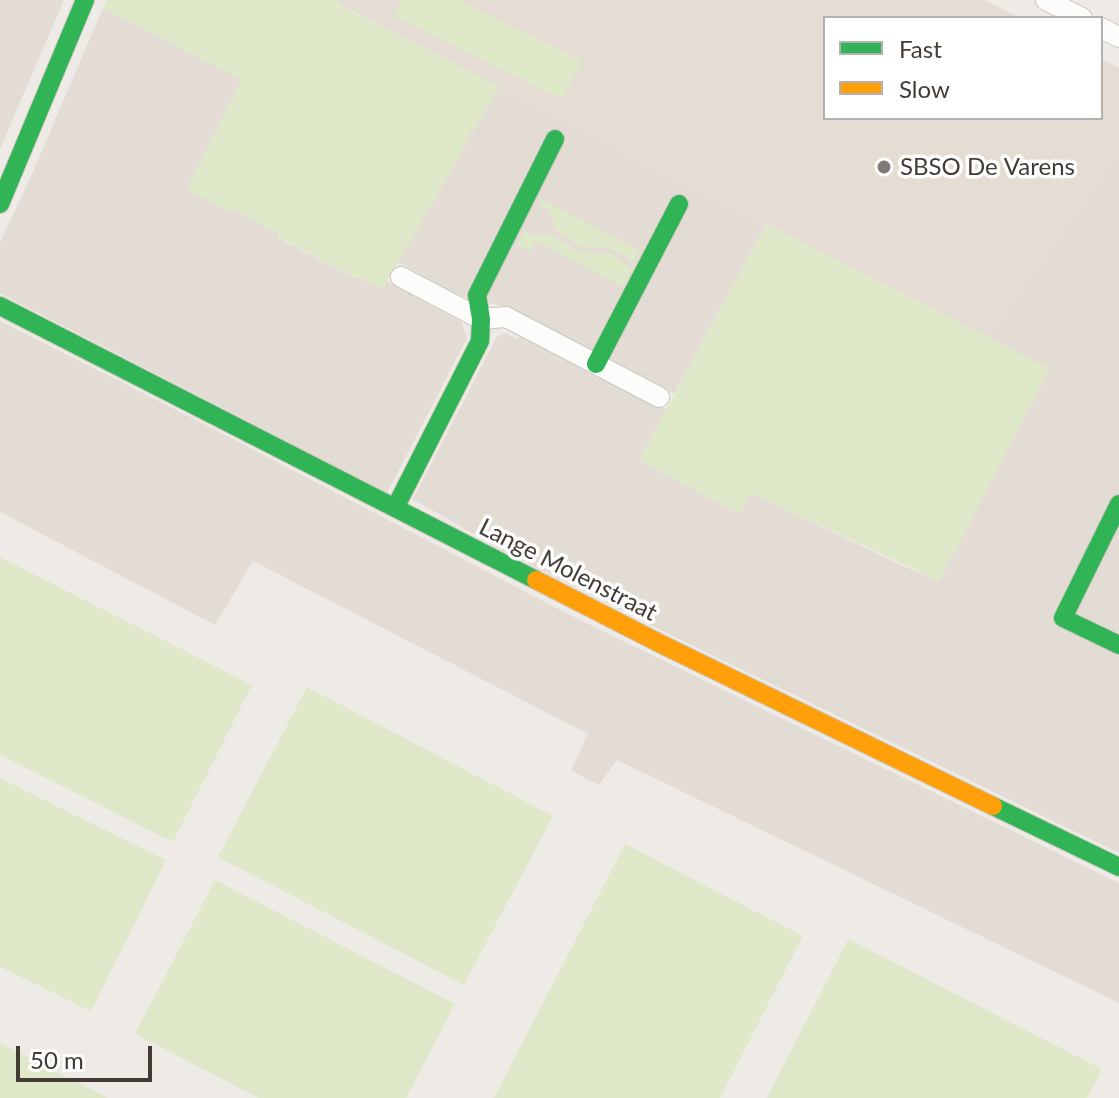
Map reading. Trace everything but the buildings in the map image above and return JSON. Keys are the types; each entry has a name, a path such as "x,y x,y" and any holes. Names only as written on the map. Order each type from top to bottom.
{"street":[{"path":"0,204 85,0"},
{"path":"1046,0 1078,16"},
{"path":"395,508 480,341 481,319 477,295 555,139"},
{"path":"596,364 679,204"},
{"path":"401,277 481,319 506,317 659,397"},
{"name":"Lange Molenstraat","path":"0,306 661,644 1119,867"},
{"path":"1119,504 1063,618 1119,645"}],"shaded area":[{"path":"0,0 64,0 0,149"},
{"name":"SBSO De Varens","path":"340,0 985,0 1017,16 823,16 823,120 1103,120 1103,60 1119,68 1119,156 989,338 338,4"},
{"path":"103,8 242,80 187,189 229,211 231,208 279,234 278,238 357,279 383,288 387,281 461,322 467,338 387,493 0,293 0,242"},
{"path":"500,86 766,224 674,394 506,307 459,295 398,262 468,141 470,131 473,132"},
{"path":"1119,156 1119,853 501,550 413,499 497,336 506,333 517,339 520,333 666,410 639,460 739,514 751,493 939,581 1049,370 989,338"},
{"path":"0,321 570,615 1119,883 1119,1003 617,760 599,785 588,780 571,770 588,734 253,561 215,625 0,512"}],"green space":[{"path":"107,0 340,0 338,5 500,86 473,132 470,132 468,141 383,289 278,237 279,234 231,208 229,212 187,189 242,80 103,8"},
{"path":"403,0 459,0 582,61 562,100 395,16"},
{"path":"541,199 641,251 630,261 623,254 608,248 583,248 556,231 551,214 539,203"},
{"path":"766,224 1050,369 939,581 751,493 740,514 639,460"},
{"path":"524,232 551,235 579,252 609,253 632,270 623,287 536,241 530,252 517,245"},
{"path":"0,557 252,685 173,842 0,755"},
{"path":"307,687 553,816 464,985 218,857"},
{"path":"0,778 166,860 91,1011 0,967"},
{"path":"625,844 803,936 720,1098 494,1098"},
{"path":"215,880 455,1004 406,1098 259,1098 135,1034"},
{"path":"848,939 1102,1069 1087,1098 767,1098"},
{"path":"0,1043 108,1098 0,1098"}],"traffic: fast":[{"path":"0,204 85,0"},
{"path":"395,508 480,341 481,319 477,295 555,139"},
{"path":"596,364 679,204"},
{"path":"0,306 536,580"},
{"path":"1119,504 1063,618 1119,645"},
{"path":"993,806 1119,867"}],"traffic: slow":[{"path":"536,580 993,806"}],"place":[{"name":"SBSO De Varens","path":"884,167"}]}
